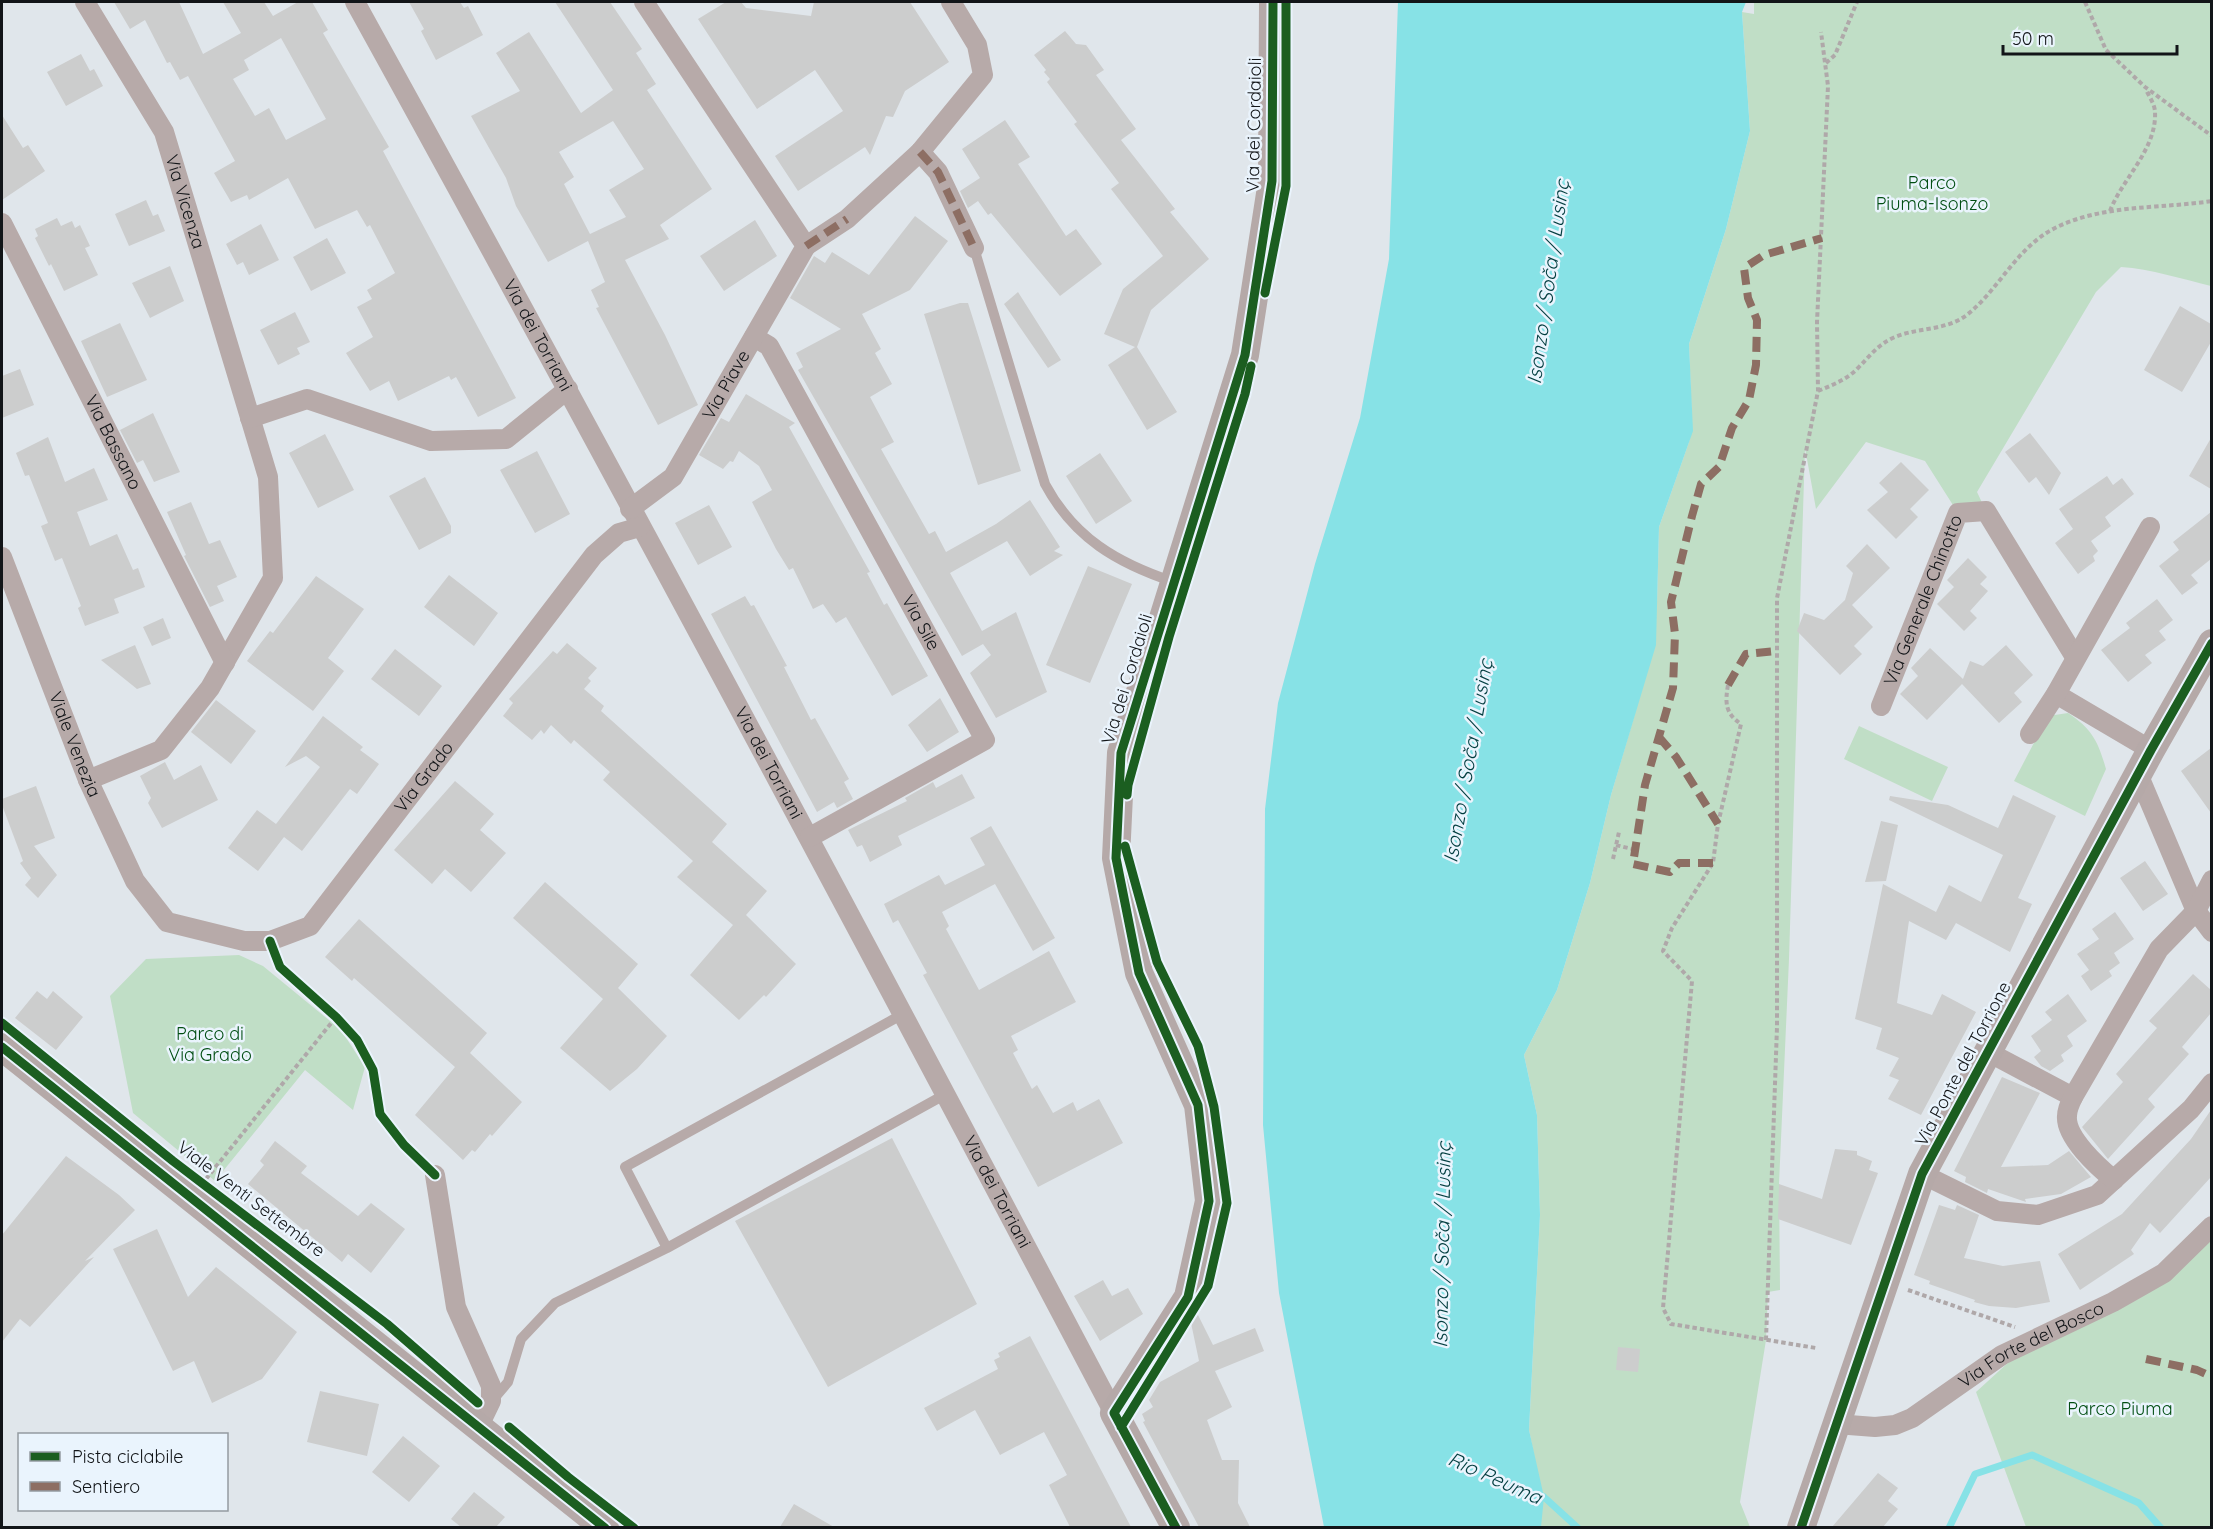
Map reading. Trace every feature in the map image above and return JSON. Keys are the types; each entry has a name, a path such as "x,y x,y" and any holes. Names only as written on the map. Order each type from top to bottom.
{"main road":[{"name":"Via dei Cordaioli","path":"1114,1413 1188,1298 1209,1201 1198,1105 1139,974 1116,858 1121,753 1245,355 1272,181 1273,2"},
{"name":"Via Ponte del Torrione","path":"1801,1527 1922,1174 2144,762 2211,643"},
{"name":"Viale Venti Settembre","path":"2,1047 605,1527"},
{"name":"Via dei Torriani","path":"1114,1413 1176,1527"}],"street":[{"name":"Via Vicenza","path":"85,2 164,132 268,477 273,578 210,688 161,750 88,780"},
{"name":"Via dei Torriani","path":"355,2 568,388 630,509 810,837 1114,1413"},
{"path":"644,2 806,246"},
{"name":"Via Piave","path":"630,509 673,477 806,246 847,219 920,152 983,75 977,45 951,2"},
{"path":"920,152 938,172 974,248"},
{"name":"Via Bassano","path":"2,223 225,663"},
{"name":"Via Sile","path":"754,336 769,346 985,740 810,837"},
{"path":"250,418 307,399 431,441 506,439 568,388"},
{"name":"Via Generale Chinotto","path":"1881,706 1958,513 1986,511 2074,657"},
{"name":"Via Grado","path":"168,922 244,941 270,941 310,926 594,555 619,533 640,527"},
{"path":"2030,734 2056,694 2074,657 2150,527"},
{"name":"Viale Venezia","path":"2,557 88,780 135,881 168,922"},
{"path":"2056,694 2144,762 2196,911 2211,932"},
{"path":"2114,1180 2098,1167 2071,1134 2067,1114 2073,1098 2159,949 2196,911 2211,880"},
{"path":"1988,1052 2073,1098"},
{"path":"1922,1174 1997,1211 2038,1215 2097,1195 2191,1109 2211,1083"},
{"path":"435,1175 456,1307 487,1371 491,1401 478,1428"},
{"name":"Via Forte del Bosco","path":"1836,1424 1875,1427 1895,1425 1912,1418 2002,1355 2113,1302 2164,1273 2211,1226"}],"lane":[{"path":"974,248 1045,484 1055,504 1088,541 1147,573 1174,582"},
{"path":"667,1248 625,1167 903,1014"},
{"path":"491,1401 508,1382 521,1339 555,1304 667,1248 946,1094"}],"path":[{"path":"1826,63 1835,55 1857,2"},
{"path":"2085,2 2106,50 2145,87 2211,136"},
{"path":"1766,1340 1777,1027 1777,598 1818,391 1817,322 1828,86 1821,32"},
{"path":"2110,211 2117,194 2135,168 2150,137 2155,111 2145,87"},
{"path":"1818,391 1843,380 1857,369 1874,349 1895,337 1924,328 1948,326 1968,314 2015,259 2054,228 2110,211 2176,207 2211,201"},
{"path":"1728,685 1725,705 1732,717 1741,723 1718,824 1713,863 1671,928 1663,951 1692,981 1663,1308 1671,1324 1816,1348"},
{"path":"1613,859 1619,832"},
{"path":"1616,845 1636,850"},
{"path":"328,1010 343,1025"},
{"path":"203,1182 213,1174 336,1017"},
{"path":"1884,1281 1969,1309 2038,1336"}],"green space":[{"name":"Parco Piuma-Isonzo","path":"1754,2 2211,2 2211,286 2155,272 2121,267 2096,292 1977,492 1986,511 1958,513 1925,461 1866,442 1816,509 1805,448 1789,959 1779,1184 1780,1290 1768,1292 1766,1340 1740,1502 1750,1527 1535,1527 1537,1470 1529,1430 1540,1215 1537,1115 1524,1055 1557,990 1590,883 1611,795 1634,717 1657,602 1659,527 1689,442 1692,424 1689,344 1726,229 1750,131 1742,12 1754,14"},
{"path":"2068,713 2093,736 2106,769 2085,816 2014,781 2048,716"},
{"path":"1859,726 1948,767 1932,801 1844,759"},
{"name":"Parco di Via Grado","path":"239,955 263,966 341,1030 365,1067 353,1110 305,1070 215,1181 133,1113 110,996 146,959"},
{"name":"Parco Piuma","path":"2211,1237 2211,1527 2026,1527 1976,1392 2035,1338"}],"water":[{"name":"Isonzo / Soča / Lusinç","path":"1398,2 1746,2 1742,12 1750,131 1726,229 1689,344 1693,431 1659,527 1656,645 1611,795 1590,883 1557,990 1524,1055 1537,1115 1540,1215 1529,1430 1544,1497 1541,1527 1324,1527 1279,1293 1263,1125 1265,809 1278,703 1315,564 1360,418 1389,259"}],"building":[{"path":"114,2 179,2 203,54 241,33 223,2 264,2 273,16 298,2 312,2 328,30 323,33 389,147 383,151 516,398 478,417 456,377 451,380 449,376 398,401 389,381 370,391 346,353 373,337 357,307 372,299 367,290 395,273 370,225 367,227 357,210 315,229 288,178 249,200 247,195 231,202 214,173 235,161 188,76 180,80 170,62 167,63 145,20 130,29","holes":["281,38 326,119 286,140 269,108 255,116 233,79 249,70 244,60"]},
{"path":"409,2 460,2 464,8 468,6 483,35 436,60 421,31 424,29"},
{"path":"555,2 610,2 642,49 636,53 656,84 647,90 712,189 660,225 669,239 625,260 665,335 698,405 658,425 596,308 599,307 591,290 605,282 588,241 548,262 516,206 506,178 471,116 520,91 496,53 529,32 581,113 613,90","holes":["613,121 644,169 609,190 626,217 590,234 564,184 574,177 559,152"]},
{"path":"726,2 741,2 746,8 811,16 814,2 910,2 949,62 905,91 893,117 886,116 870,155 865,147 798,191 775,156 843,111 815,70 757,109 698,19"},
{"path":"1065,31 1076,44 1086,45 1104,70 1096,75 1136,129 1121,140 1175,209 1170,212 1209,259 1151,310 1137,347 1177,412 1147,430 1108,365 1135,347 1104,334 1123,289 1163,256 1111,189 1119,183 1074,124 1077,122 1047,82 1050,79 1044,72 1046,70 1034,55"},
{"path":"81,54 90,71 94,69 103,86 66,106 47,72"},
{"path":"2,115 23,148 28,145 45,171 2,200"},
{"path":"1005,120 1030,157 1018,164 1066,236 1076,229 1102,264 1060,296 991,213 988,215 978,201 968,208 960,191 980,178 962,149"},
{"path":"146,200 153,216 158,214 165,231 129,246 115,214"},
{"path":"915,216 948,241 910,290 862,314 881,349 875,353 892,384 870,397 894,442 881,449 929,534 935,531 946,552 996,524 1030,500 1060,547 1054,551 1063,555 1030,576 1007,541 950,573 982,631 1016,612 1047,692 996,718 970,673 991,655 983,644 962,656 798,370 803,367 796,353 841,329 790,298 814,256 825,263 832,252 869,275"},
{"path":"57,218 61,226 72,221 75,228 80,225 90,246 85,248 98,275 64,291 35,238 38,236 35,229"},
{"path":"755,220 777,256 724,291 700,256"},
{"path":"261,224 279,260 249,275 243,262 237,265 226,244"},
{"path":"327,238 346,273 311,291 293,257"},
{"path":"170,266 184,301 150,318 132,283"},
{"path":"1018,292 1061,360 1048,368 1004,304"},
{"path":"960,303 968,303 1021,471 978,485 924,314"},
{"path":"2180,306 2211,324 2211,342 2182,392 2144,370"},
{"path":"295,312 310,342 297,348 300,354 278,365 260,330"},
{"path":"120,323 147,380 107,397 81,341"},
{"path":"20,369 34,405 2,418 2,376"},
{"path":"746,394 795,423 789,427 870,572 867,573 884,605 887,603 928,676 892,696 846,617 836,623 823,604 813,609 793,568 789,570 776,549 752,502 772,490 759,466 739,451 733,462 730,461 723,469 699,455 721,418 729,422"},
{"path":"153,413 180,472 154,482 143,460 137,463 120,430"},
{"path":"2030,433 2061,473 2049,495 2036,477 2029,483 2005,452"},
{"path":"325,434 354,490 318,508 289,453"},
{"path":"48,437 65,482 94,468 108,500 77,512 90,546 117,534 133,570 138,568 145,587 114,599 119,613 85,626 78,608 81,606 62,558 55,561 41,526 48,523 29,475 25,476 16,453"},
{"path":"2211,438 2211,489 2189,476"},
{"path":"537,451 570,514 535,533 500,470"},
{"path":"1100,453 1132,501 1096,524 1066,476"},
{"path":"1901,462 1929,490 1910,509 1918,517 1896,539 1867,510 1888,492 1879,483"},
{"path":"2107,476 2113,485 2122,478 2134,494 2105,517 2111,526 2091,541 2098,551 2093,556 2095,561 2078,574 2055,543 2073,529 2059,509"},
{"path":"425,477 451,526 451,533 419,550 389,496"},
{"path":"191,502 209,544 220,540 237,577 217,586 224,601 210,607 184,556 186,555 167,512"},
{"path":"709,505 732,547 698,565 675,523"},
{"path":"2211,512 2211,559 2191,575 2198,583 2182,595 2159,566 2179,550 2173,542"},
{"path":"1867,544 1890,568 1852,605 1873,627 1854,646 1862,654 1840,675 1797,631 1804,613 1824,620 1845,600 1853,573 1846,566"},
{"path":"1968,558 1987,577 1980,584 1988,591 1970,611 1977,618 1964,631 1937,604 1954,587 1947,580"},
{"path":"1088,566 1132,584 1090,683 1046,665"},
{"path":"449,575 498,613 474,646 424,607"},
{"path":"316,576 364,609 328,658 344,671 313,711 247,661 270,631 273,633"},
{"path":"745,596 751,606 754,605 787,666 784,667 811,720 815,718 849,779 844,782 853,799 837,808 834,802 817,812 711,614"},
{"path":"2157,599 2173,620 2159,631 2166,640 2145,655 2152,663 2128,682 2101,650 2130,628 2126,623"},
{"path":"163,618 171,638 152,646 143,627"},
{"path":"567,643 597,668 588,678 591,681 584,689 604,706 601,711 727,824 712,842 767,891 746,915 796,964 766,997 764,995 739,1020 690,975 733,925 677,877 693,861 603,780 610,772 574,740 571,744 551,725 544,734 541,730 532,740 503,716 513,703 509,699 553,651 557,654"},
{"path":"135,645 151,684 137,689 101,660"},
{"path":"2006,645 2033,675 2014,693 2022,702 1999,723 1962,684 1927,720 1900,694 1918,676 1911,668 1930,648 1963,679 1970,661 1983,666"},
{"path":"395,649 442,686 419,716 371,679"},
{"path":"940,698 959,732 927,752 908,725"},
{"path":"216,700 256,731 231,764 191,732"},
{"path":"323,716 363,747 360,750 379,764 357,794 350,789 302,851 284,837 258,871 228,848 257,810 276,824 320,767 306,756 285,767"},
{"path":"2211,748 2211,813 2181,771"},
{"path":"165,762 174,780 201,765 218,800 162,828 148,803 151,798 140,776"},
{"path":"962,774 975,798 898,836 902,845 870,862 862,845 857,847 848,830 907,801 905,798 933,782 936,788"},
{"path":"455,781 494,814 480,830 506,853 471,892 445,869 432,884 394,850"},
{"path":"36,786 55,838 34,846 57,875 38,898 25,885 31,878 20,863 23,861 2,805 2,799"},
{"path":"2013,795 2056,816 2018,898 2032,904 2010,952 1956,923 1946,940 1909,921 1897,1003 1932,1015 1942,994 1976,1012 1921,1115 1888,1099 1899,1080 1889,1076 1899,1058 1876,1049 1882,1028 1855,1019 1883,884 1936,912 1949,885 1981,902 2003,855 1889,800 1890,796 1948,805 1998,828"},
{"path":"1881,821 1898,825 1886,881 1865,882"},
{"path":"991,826 1055,938 1033,951 995,884 942,912 949,926 946,929 979,990 1049,951 1076,1002 1011,1036 1018,1050 1013,1053 1032,1089 1037,1085 1053,1113 1073,1102 1077,1111 1099,1099 1123,1143 1038,1187 923,975 927,973 898,920 893,923 884,904 939,875 945,885 985,865 970,838"},
{"path":"2145,861 2168,894 2143,911 2120,878"},
{"path":"545,882 638,964 618,988 667,1036 637,1069 610,1091 560,1048 603,999 513,918"},
{"path":"2115,912 2134,939 2114,953 2120,963 2109,971 2112,976 2091,991 2081,976 2089,970 2077,954 2099,939 2092,929"},
{"path":"359,919 487,1033 470,1053 522,1102 492,1136 490,1134 475,1152 472,1150 463,1160 415,1115 455,1067 354,978 352,981 325,957"},
{"path":"2193,974 2211,990 2211,1013 2182,1047 2189,1054 2148,1099 2155,1107 2108,1159 2082,1127 2123,1082 2116,1074 2157,1028 2149,1021"},
{"path":"37,991 47,999 53,991 83,1017 56,1050 15,1018"},
{"path":"2068,994 2087,1021 2067,1036 2073,1046 2061,1055 2064,1061 2050,1071 2041,1066 2034,1057 2041,1051 2031,1036 2052,1020 2045,1012"},
{"path":"2002,1077 2040,1093 2001,1167 2048,1165 2069,1151 2091,1177 2061,1194 2025,1199 2026,1202 1988,1189 1987,1193 1965,1182 1966,1177 1954,1171"},
{"path":"2211,1110 2211,1177 2160,1233 2150,1223 2131,1250 2134,1254 2080,1290 2058,1254 2122,1214 2191,1139"},
{"path":"892,1138 977,1304 828,1387 735,1221"},
{"path":"275,1141 307,1166 301,1173 358,1216 371,1203 405,1229 371,1273 348,1254 342,1262 248,1184 264,1165 260,1161"},
{"path":"1835,1149 1857,1151 1857,1155 1872,1161 1869,1170 1878,1173 1851,1245 1778,1219 1779,1184 1822,1199"},
{"path":"66,1156 119,1195 135,1210 85,1261 94,1257 30,1327 20,1319 2,1342 2,1235"},
{"path":"1939,1205 1955,1210 1957,1205 1979,1215 1964,1258 2003,1266 2040,1261 2050,1302 2016,1308 1989,1306 1929,1284 1930,1281 1914,1275"},
{"path":"157,1229 188,1297 216,1267 297,1332 262,1379 212,1403 194,1361 173,1371 113,1249"},
{"path":"1103,1280 1112,1296 1128,1288 1143,1314 1100,1341 1074,1296"},
{"path":"1197,1313 1213,1345 1255,1328 1264,1351 1215,1371 1232,1407 1207,1420 1222,1460 1239,1460 1238,1503 1250,1527 1199,1527 1143,1422 1145,1421 1142,1414 1153,1407 1149,1400 1160,1382 1199,1361 1191,1323"},
{"path":"1030,1336 1131,1527 1070,1527 1049,1485 1067,1475 1044,1432 1000,1455 975,1410 937,1431 924,1408 998,1369 994,1360 1000,1357 998,1353"},
{"path":"1618,1347 1640,1349 1638,1372 1616,1370"},
{"path":"320,1391 379,1404 367,1456 307,1442"},
{"path":"403,1436 440,1466 409,1502 372,1472"},
{"path":"1878,1473 1898,1488 1888,1501 1898,1509 1883,1527 1832,1527"},
{"path":"474,1492 505,1517 496,1527 461,1527 451,1519"},
{"path":"794,1504 834,1527 780,1527"}],"waterway":[{"name":"Rio Peuma","path":"1949,1528 1975,1474 2032,1455 2139,1503 2161,1528"},
{"name":"Rio Peuma","path":"1536,1493 1544,1497 1578,1528"}],"marked path":[{"path":"920,152 938,172 974,248"},
{"path":"806,246 847,219"},
{"path":"1713,863 1679,863 1670,872 1633,864 1645,785 1673,688 1675,634 1671,602 1701,484 1719,467 1732,428 1749,400 1756,365 1757,320 1748,298 1744,268 1764,255 1822,238"},
{"path":"1728,685 1746,654 1776,651"},
{"path":"1659,737 1676,757 1718,824"},
{"path":"2146,1359 2197,1370 2212,1377"}],"cycle path":[{"path":"1176,1528 1114,1413 1188,1297 1209,1201 1198,1105 1139,973 1116,858 1121,753 1245,355 1272,181 1273,2"},
{"path":"1265,293 1286,186 1286,2"},
{"path":"1127,795 1169,637 1245,394 1251,366"},
{"path":"1801,1528 1922,1174 2151,750 2212,643"},
{"path":"1121,1427 1208,1286 1227,1203 1214,1107 1198,1046 1157,962 1125,846"},
{"path":"270,941 280,967 336,1017 357,1040 373,1070 380,1114 404,1145 435,1175"},
{"path":"2,1023 173,1161 387,1324 478,1403"},
{"path":"2,1047 605,1528"},
{"path":"509,1427 568,1477 634,1528"}]}
